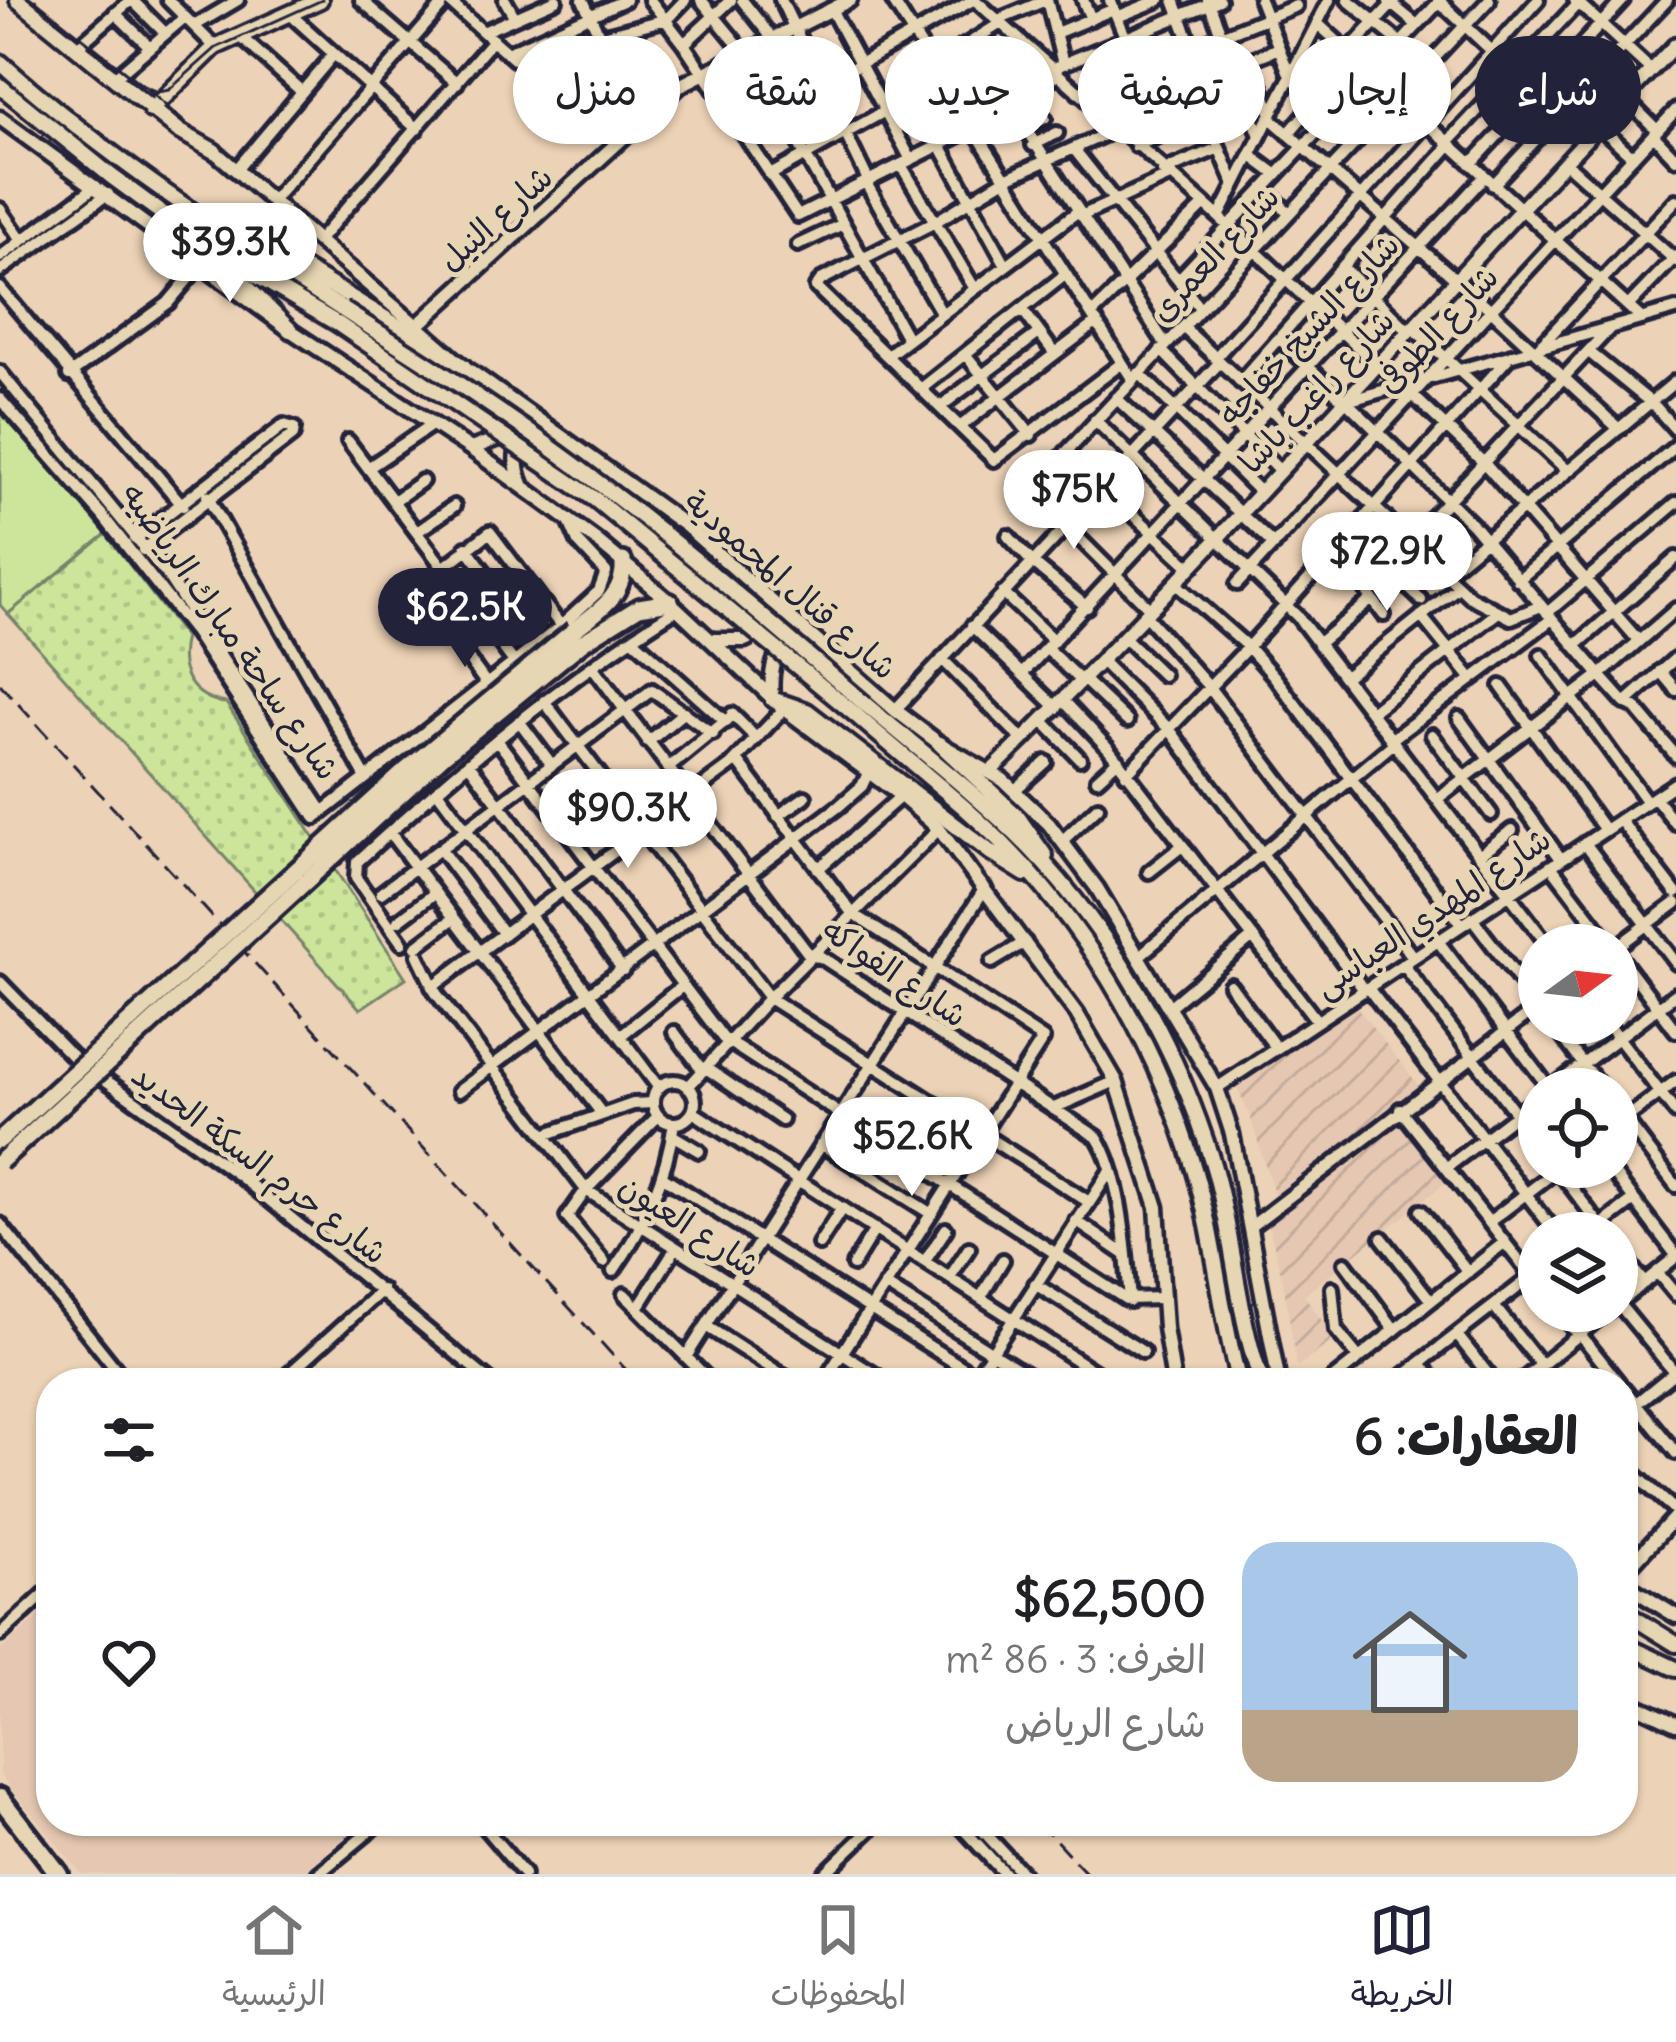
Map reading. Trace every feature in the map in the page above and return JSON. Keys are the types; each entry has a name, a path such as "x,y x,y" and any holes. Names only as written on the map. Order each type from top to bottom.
{"highway":[{"path":"0,1798 59,1874"}],"main road":[{"name":"شارع قنال المحمودية","path":"18,0 151,110 195,143 214,151"},
{"path":"151,110 215,47 316,1"},
{"path":"0,62 203,222 596,500 1003,823 1052,872 1136,991 1188,1095 1221,1192 1259,1368"},
{"path":"0,86 205,245 340,317"},
{"path":"203,222 270,248 463,366"},
{"path":"205,245 290,330"},
{"path":"0,1140 405,770 615,595 623,561"},
{"path":"0,1162 572,633 639,607 673,606"},
{"path":"778,704 807,711 990,852 1035,879"},
{"path":"860,710 1035,879 1102,971 1165,1089 1202,1198 1236,1368"},
{"path":"940,744 1028,828 1052,872"},
{"path":"1638,1620 1676,1644"},
{"path":"1638,1652 1676,1669"}],"street":[{"path":"76,48 132,0 165,33"},
{"path":"114,78 165,33 238,0"},
{"path":"361,0 457,83"},
{"path":"272,201 445,0 513,56"},
{"path":"504,0 514,18"},
{"path":"318,241 457,83 488,36 553,0"},
{"path":"583,0 599,36"},
{"path":"506,53 625,0"},
{"path":"603,36 667,20 685,0"},
{"path":"701,0 732,36"},
{"path":"684,44 730,0"},
{"path":"742,0 770,36"},
{"path":"781,0 798,36"},
{"name":"شارع النيل","path":"776,36 822,8 850,0"},
{"path":"892,0 916,36"},
{"path":"861,63 974,0 1057,69 1078,93"},
{"path":"980,36 1046,0 1056,33 1057,69"},
{"path":"1083,0 1090,19"},
{"path":"1056,33 1114,8 1160,0"},
{"path":"1174,0 1182,36"},
{"path":"1260,0 1289,73"},
{"path":"1310,36 1329,0"},
{"path":"1348,0 1392,36"},
{"path":"1408,36 1439,0 1476,36"},
{"name":"شارع العمرى","path":"1451,41 1489,0"},
{"path":"1504,36 1538,0"},
{"path":"1590,36 1623,0"},
{"name":"شارع الشيخ خفاجه","path":"1633,36 1667,0"},
{"path":"172,1 215,47"},
{"path":"1128,36 1212,1 1222,36 1294,3 1327,36"},
{"path":"1546,36 1578,1 1614,36"},
{"path":"656,2 704,75"},
{"path":"1361,36 1392,2 1417,26"},
{"path":"822,8 841,36"},
{"path":"1114,8 1126,36"},
{"path":"116,13 149,46"},
{"path":"290,14 417,129"},
{"path":"240,36 301,91"},
{"name":"شارع راغب باشا","path":"1641,80 1676,44"},
{"path":"1265,53 1279,48"},
{"path":"236,170 334,54"},
{"path":"1054,71 1078,59"},
{"path":"1641,61 1651,70"},
{"path":"861,66 885,111 861,125"},
{"path":"1451,94 1475,67"},
{"name":"شارع النيل","path":"418,325 681,85 702,72"},
{"path":"1265,126 1289,78"},
{"path":"1265,101 1270,115 1288,134 1536,348 1619,429"},
{"name":"شارع الطوفى","path":"1427,379 1676,110"},
{"path":"1451,142 1475,115"},
{"path":"1641,117 1676,159"},
{"path":"0,118 199,266 568,519 623,561 778,704 939,829 1025,942 1091,1036 1116,1081 1157,1207 1172,1368"},
{"path":"1057,133 1033,145 1126,281 1163,348 1280,471"},
{"path":"750,144 801,216 943,144"},
{"path":"800,144 908,340"},
{"path":"770,175 826,144"},
{"path":"849,144 942,314"},
{"path":"898,144 934,222 975,289"},
{"path":"984,144 1122,363 1260,492"},
{"path":"1085,144 1005,179 816,287 994,460 1122,363"},
{"path":"1141,144 1136,146 1485,464 1639,641"},
{"path":"1217,144 1234,185"},
{"path":"1224,222 1234,185 1256,144"},
{"path":"1180,278 1224,222 1306,144"},
{"name":"شارع العمرى","path":"1066,526 1031,492 1354,144"},
{"path":"895,710 1197,386 1406,144"},
{"path":"1240,382 1449,144 1642,319"},
{"path":"1471,164 1490,144"},
{"name":"شارع الشيخ خفاجه","path":"1022,674 1418,249 1528,144"},
{"name":"شارع راغب باشا","path":"991,771 1083,681 1582,144"},
{"path":"1619,144 1633,157"},
{"path":"940,146 1006,266"},
{"path":"889,355 1079,214 1219,148"},
{"path":"1074,149 1200,308"},
{"name":"شارع قنال المحمودية","path":"214,151 463,366 685,525 895,710 940,744 991,771 1063,840 1217,1088 1229,1122 1276,1368"},
{"path":"1250,155 1277,175"},
{"path":"1565,162 1675,258 1628,306"},
{"path":"1264,188 1289,213"},
{"path":"0,257 102,190"},
{"path":"1536,348 1676,200"},
{"path":"961,426 1094,318 1204,205"},
{"path":"0,209 29,240"},
{"path":"798,245 843,224"},
{"path":"0,271 29,240"},
{"path":"70,375 175,296 199,266"},
{"path":"1343,267 1568,471"},
{"path":"922,388 1066,274"},
{"path":"0,289 186,509"},
{"path":"1022,309 1054,354"},
{"path":"1346,401 1408,390 1427,379 1510,355 1673,314"},
{"path":"1183,327 1458,587 1511,618 1546,613"},
{"path":"1384,615 1364,591 1610,328"},
{"path":"941,406 1039,333"},
{"path":"1280,339 1450,501 1600,675 1676,755"},
{"path":"1588,352 1676,430"},
{"path":"964,354 1031,435"},
{"path":"1126,773 1248,647 1510,355"},
{"name":"شارع ساحة مبارك الرياضيه","path":"0,372 136,546 319,815 366,778"},
{"path":"1445,574 1676,381"},
{"name":"شارع الطوفى","path":"1237,584 1378,432 1408,390"},
{"path":"1116,398 1274,545"},
{"name":"شارع ساحة مبارك الرياضيه","path":"0,400 136,546"},
{"path":"471,449 510,430 516,420 514,401"},
{"path":"1095,421 1286,604 1532,924"},
{"path":"522,486 517,446 527,429 543,422"},
{"path":"368,467 433,424"},
{"path":"136,546 284,425 294,428 292,435 205,494"},
{"path":"348,441 514,662"},
{"path":"1518,580 1671,450 1676,465"},
{"path":"1066,452 1190,567"},
{"path":"394,501 422,481"},
{"path":"205,494 366,778 538,643 572,633 586,604 607,578 605,569 575,537 568,519"},
{"path":"1138,957 1676,503"},
{"path":"417,532 454,506"},
{"path":"1066,526 1117,576 1209,687 1517,1114 1446,1168"},
{"path":"486,683 418,585 490,532 572,633"},
{"path":"1008,536 1087,607"},
{"path":"466,547 538,643"},
{"path":"1575,646 1676,558"},
{"path":"1387,567 1421,600"},
{"path":"1175,583 1248,647 1518,981"},
{"path":"1345,677 1458,587"},
{"path":"1003,593 1083,681 1127,721"},
{"path":"1319,643 1371,600"},
{"path":"710,640 758,635 775,617 774,602"},
{"path":"402,943 354,870 357,862 519,721 673,606"},
{"path":"1437,799 1600,675 1676,609"},
{"path":"1371,712 1497,613"},
{"path":"1421,616 1472,679"},
{"path":"972,626 1118,760 1317,1021"},
{"path":"432,987 737,760 778,704 771,673 776,656 792,638 811,636"},
{"path":"1124,637 1163,675"},
{"path":"632,639 756,738"},
{"path":"1541,655 1651,799 1676,824"},
{"path":"942,658 1023,740"},
{"path":"1625,703 1676,658"},
{"path":"1101,661 1169,730 1540,1212"},
{"name":"شارع الفواكه","path":"592,666 811,956 820,957 1096,1137 1110,1172"},
{"path":"1660,671 1676,689"},
{"path":"1501,686 1605,830"},
{"path":"382,893 654,690 713,734"},
{"path":"544,701 769,998 1089,1202"},
{"path":"648,742 684,712"},
{"path":"668,768 730,717"},
{"path":"1459,718 1598,924"},
{"path":"519,721 552,765"},
{"path":"1044,722 1080,759"},
{"path":"1432,735 1492,814"},
{"path":"497,740 729,1042 1130,1301 1162,1298"},
{"path":"737,760 853,913 1043,1039 833,1368"},
{"path":"1097,779 1118,760"},
{"path":"1015,790 1046,762"},
{"path":"469,764 623,970"},
{"path":"459,1091 796,840 857,792 868,773"},
{"name":"شارع المهدي العباسى","path":"1217,1088 1676,783"},
{"path":"437,792 658,1088 656,1109 567,1216 609,1266 641,1227 662,1177 673,1129 693,1112 695,1101 688,1087 673,1081 658,1088"},
{"path":"818,869 901,796"},
{"path":"778,816 806,797"},
{"path":"1063,840 1098,807"},
{"path":"1620,820 1676,893"},
{"path":"688,1087 769,998 939,829"},
{"path":"1479,855 1511,830"},
{"path":"390,833 602,1114"},
{"path":"1585,843 1676,963"},
{"path":"1149,872 1182,846"},
{"path":"440,849 504,934"},
{"path":"686,1357 985,888"},
{"path":"398,921 435,892"},
{"path":"1638,932 1676,903"},
{"name":"شارع العيون","path":"454,918 417,951 432,987 586,1190 864,1368"},
{"path":"1169,1007 1253,937"},
{"path":"1438,940 1534,1068"},
{"path":"992,962 1025,942"},
{"path":"1638,980 1676,1031"},
{"name":"شارع حرم السكة الحديد","path":"0,982 72,1056 240,1176 474,1368"},
{"path":"1230,985 1276,1048"},
{"path":"620,1036 682,986"},
{"path":"1638,1022 1676,994"},
{"path":"1250,1227 1518,1021"},
{"path":"674,1032 704,1069 782,1120"},
{"path":"1568,1044 1586,1068"},
{"path":"1578,1068 1609,1044"},
{"path":"1623,1044 1676,1113"},
{"path":"1054,1108 1116,1081"},
{"path":"1638,1106 1676,1081"},
{"path":"544,1135 633,1104 656,1109 699,1151"},
{"path":"1400,1109 1518,1257"},
{"path":"693,1112 1089,1368"},
{"path":"1638,1136 1672,1171 1676,1186"},
{"path":"821,1144 930,1214"},
{"path":"1110,1172 1130,1301"},
{"path":"985,1368 1110,1172"},
{"path":"662,1177 959,1368"},
{"path":"1489,1222 1534,1188"},
{"path":"1625,1188 1676,1256 1638,1287"},
{"path":"1620,1212 1634,1200"},
{"path":"819,1244 842,1208"},
{"path":"1421,1211 1468,1272"},
{"path":"1076,1221 1126,1255"},
{"path":"0,1224 115,1368"},
{"path":"925,1261 946,1228"},
{"path":"853,1265 875,1229"},
{"path":"1382,1238 1430,1301"},
{"path":"1347,1368 1505,1242"},
{"path":"950,1277 969,1248"},
{"path":"638,1308 675,1249"},
{"path":"981,1297 1004,1260"},
{"path":"1345,1263 1395,1330"},
{"path":"1657,1272 1676,1295"},
{"path":"1638,1274 1644,1282"},
{"path":"1035,1284 1143,1352"},
{"path":"885,1285 1017,1368"},
{"path":"1332,1288 1336,1330 1359,1358"},
{"path":"296,1368 382,1290"},
{"path":"1414,1368 1518,1290"},
{"path":"624,1294 697,1368"},
{"path":"1494,1306 1540,1366"},
{"path":"706,1326 769,1368"},
{"path":"1638,1327 1676,1372 1638,1401"},
{"path":"1576,1332 1607,1368"},
{"path":"1538,1368 1583,1332"},
{"path":"1456,1335 1483,1368"},
{"path":"1420,1363 1424,1368"},
{"path":"1638,1406 1676,1453"},
{"path":"1638,1560 1676,1514 1639,1479"},
{"path":"1638,1588 1675,1612"},
{"path":"0,1635 36,1602"},
{"path":"1638,1706 1676,1724"},
{"path":"317,1874 364,1836"},
{"path":"492,1836 524,1874"},
{"path":"824,1874 863,1836"},
{"path":"970,1836 1005,1874"},
{"path":"988,1836 1023,1874"}],"shaded area":[{"path":"1355,1005 1420,1087 1275,1196 1236,1085"},
{"path":"1402,1118 1450,1179 1304,1295 1335,1339 1297,1367 1267,1218"},
{"path":"36,1619 36,1818 0,1775 0,1651"},
{"path":"51,1836 345,1836 300,1874 82,1874"}],"green space":[{"path":"5,413 106,534 8,614 0,605 0,416"},
{"path":"106,534 185,637 183,661 189,681 204,695 226,703 406,978 360,1009 8,614"}],"tram line":[{"path":"35,0 143,86 157,92 169,90 216,48 322,0"},
{"path":"147,89 192,129"}],"railway":[{"path":"0,684 624,1368"},
{"path":"1052,1836 1087,1874"}]}
